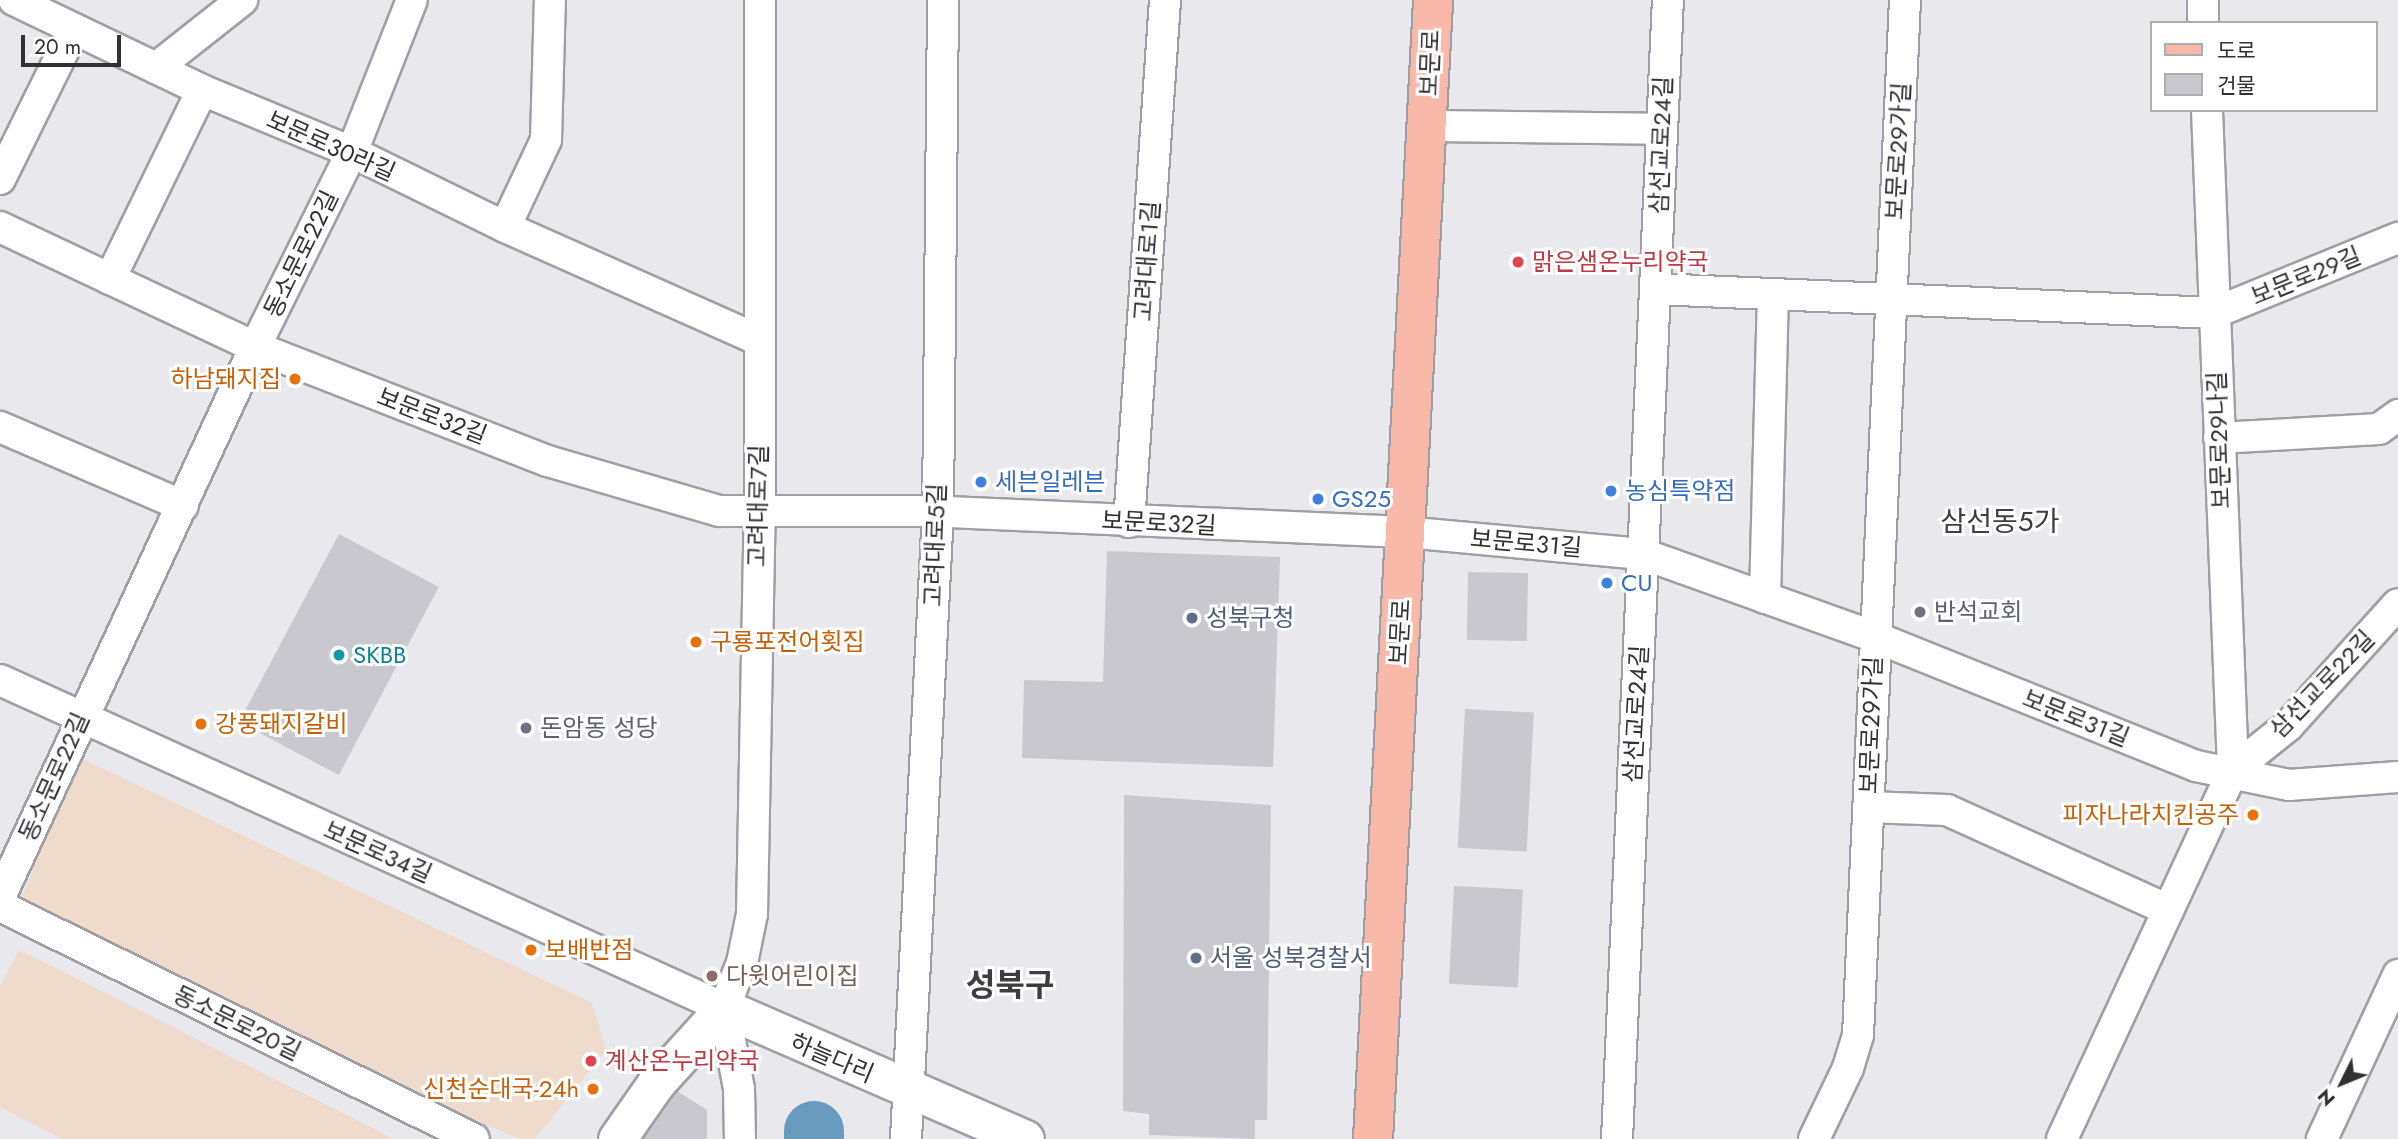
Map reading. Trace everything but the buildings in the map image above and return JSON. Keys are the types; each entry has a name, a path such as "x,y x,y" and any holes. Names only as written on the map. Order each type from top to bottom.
{"main road":[{"name":"보문로","path":"1373,1139 1433,0"}],"street":[{"name":"보문로30라길","path":"14,0 202,90 352,152 505,227 757,339"},
{"path":"156,68 242,0"},
{"name":"동소문로22길","path":"0,897 255,348 352,152 412,0"},
{"path":"505,227 545,140 550,0"},
{"name":"고려대로7길","path":"739,1017 742,963 752,915 763,510 757,339 760,0"},
{"name":"고려대로5길","path":"906,1139 910,1090 925,512 943,0"},
{"name":"고려대로1길","path":"1129,522 1165,0"},
{"name":"삼선교로24길","path":"1617,1139 1668,0"},
{"name":"보문로29가길","path":"1814,1139 1848,1068 1858,1035 1905,0"},
{"path":"2203,0 2203,21"},
{"path":"0,179 74,29"},
{"path":"110,279 202,90"},
{"name":"보문로29나길","path":"2207,112 2233,770"},
{"name":"보문로","path":"1428,126 1662,129"},
{"name":"보문로32길","path":"0,227 255,348 548,461 719,511 925,512 1405,532"},
{"name":"보문로29길","path":"2214,313 2398,238"},
{"path":"1655,289 1773,297 2214,313"},
{"path":"1765,598 1773,297"},
{"path":"2219,438 2379,429 2398,415"},
{"path":"0,427 183,506"},
{"name":"보문로31길","path":"1405,532 1643,554 1875,637 2196,766 2233,770 2289,785 2398,778"},
{"name":"삼선교로22길","path":"2062,1139 2233,770 2287,726 2398,604"},
{"name":"보문로34길","path":"0,680 739,1017"},
{"path":"1868,807 1947,810 2168,910"},
{"name":"동소문로20길","path":"0,906 474,1139"},
{"path":"2322,1139 2398,975"},
{"path":"600,1139 638,1092 656,1083 739,1017"},
{"path":"739,1017 740,1139"},
{"name":"하늘다리","path":"739,1017 910,1090"},
{"path":"617,1139 656,1083"},
{"path":"910,1090 1024,1139"}],"shaded area":[{"path":"77,756 592,1003 606,1050 535,1139 521,1139 401,1090 16,913"},
{"path":"19,950 394,1139 62,1139 0,1107 0,986"}],"waterway":[{"path":"814,1131 814,1139"}],"place":[{"name":"맑은샘온누리약국","path":"1518,262"},
{"name":"하남돼지집","path":"295,379"},
{"name":"세븐일레븐","path":"981,482"},
{"name":"농심특약점","path":"1611,491"},
{"name":"GS25","path":"1318,499"},
{"name":"CU","path":"1607,583"},
{"name":"반석교회","path":"1920,612"},
{"name":"성북구청","path":"1192,618"},
{"name":"구룡포전어횟집","path":"696,642"},
{"name":"SKBB","path":"339,655"},
{"name":"강풍돼지갈비","path":"201,724"},
{"name":"돈암동 성당","path":"526,728"},
{"name":"피자나라치킨공주","path":"2253,815"},
{"name":"보배반점","path":"531,950"},
{"name":"서울 성북경찰서","path":"1196,958"},
{"name":"다윗어린이집","path":"712,976"},
{"name":"계산온누리약국","path":"591,1061"},
{"name":"신천순대국-24h","path":"593,1089"}],"district":[{"name":"삼선동5가","path":"2000,522"},
{"name":"성북구","path":"1010,985"}]}
